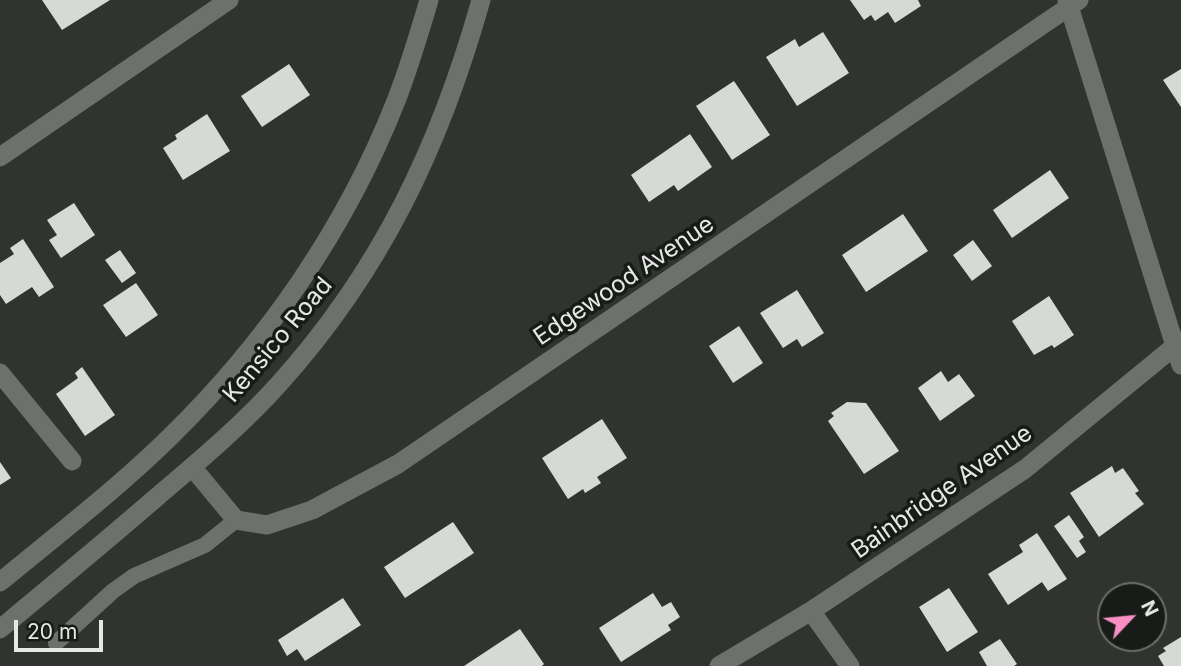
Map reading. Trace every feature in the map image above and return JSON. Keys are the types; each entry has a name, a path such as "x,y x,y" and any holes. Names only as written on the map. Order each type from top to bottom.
{"street":[{"path":"0,157 229,0"},
{"name":"Kensico Road","path":"0,582 169,438 217,388 260,337 302,280 338,222 370,161 397,99 429,0"},
{"name":"Kensico Road","path":"0,629 192,467 253,411 292,369 342,306 379,250 412,188 439,128 463,62 481,0"},
{"path":"1071,3 1178,344 1181,365"},
{"name":"Edgewood Avenue","path":"236,520 267,525 313,510 398,464 1071,3"},
{"name":"Bainbridge Avenue","path":"719,666 811,611 1025,469 1178,344"},
{"path":"0,373 72,461"},
{"path":"192,467 236,520"},
{"path":"811,611 850,666"}],"lane":[{"path":"56,643 113,591 134,576 205,545 236,520"}],"building":[{"path":"42,0 110,0 62,30"},
{"path":"850,0 918,0 921,6 895,23 888,12 875,21 871,15 864,20"},
{"path":"823,32 849,73 797,106 766,57 795,39 799,47"},
{"path":"289,64 310,95 262,127 241,96"},
{"path":"1181,69 1181,107 1163,80"},
{"path":"734,81 770,135 732,160 696,106"},
{"path":"207,114 230,151 183,180 163,148 177,139 175,135"},
{"path":"690,134 712,167 678,191 674,185 649,202 631,175"},
{"path":"1050,170 1069,198 1012,238 993,210"},
{"path":"74,203 95,235 61,258 49,240 57,235 47,220"},
{"path":"903,214 928,251 866,292 842,255"},
{"path":"23,239 54,287 39,297 32,287 6,304 0,295 0,263 14,254 10,248"},
{"path":"973,240 992,266 972,281 953,255"},
{"path":"120,250 136,273 122,283 105,260"},
{"path":"136,283 158,315 126,337 103,305"},
{"path":"797,290 824,333 802,347 797,339 783,348 760,313"},
{"path":"1049,296 1074,335 1054,348 1052,345 1034,355 1012,321"},
{"path":"739,326 763,363 733,383 709,346"},
{"path":"82,367 115,415 85,436 56,394 78,378 75,373"},
{"path":"941,371 948,382 959,374 975,396 940,421 918,388"},
{"path":"847,402 866,403 899,451 864,474 828,421 834,416 831,413"},
{"path":"602,419 627,458 597,477 601,483 585,493 583,489 568,499 542,458"},
{"path":"0,462 11,478 0,485"},
{"path":"1112,466 1115,473 1123,468 1139,491 1135,493 1144,504 1099,537 1070,493"},
{"path":"1069,515 1084,537 1079,541 1086,552 1077,558 1054,526"},
{"path":"453,522 474,553 405,598 384,567"},
{"path":"1037,533 1067,579 1048,591 1042,582 1008,605 988,574 1023,552 1019,545"},
{"path":"949,588 978,632 947,652 919,607"},
{"path":"653,593 662,607 671,602 680,617 668,625 671,630 621,662 599,628"},
{"path":"343,598 361,625 305,661 297,649 287,656 278,640"},
{"path":"520,629 544,664 542,666 464,666"},
{"path":"1181,637 1181,666 1164,666 1158,656 1167,652 1167,646"},
{"path":"1000,639 1017,664 1014,666 987,666 979,652"}]}
